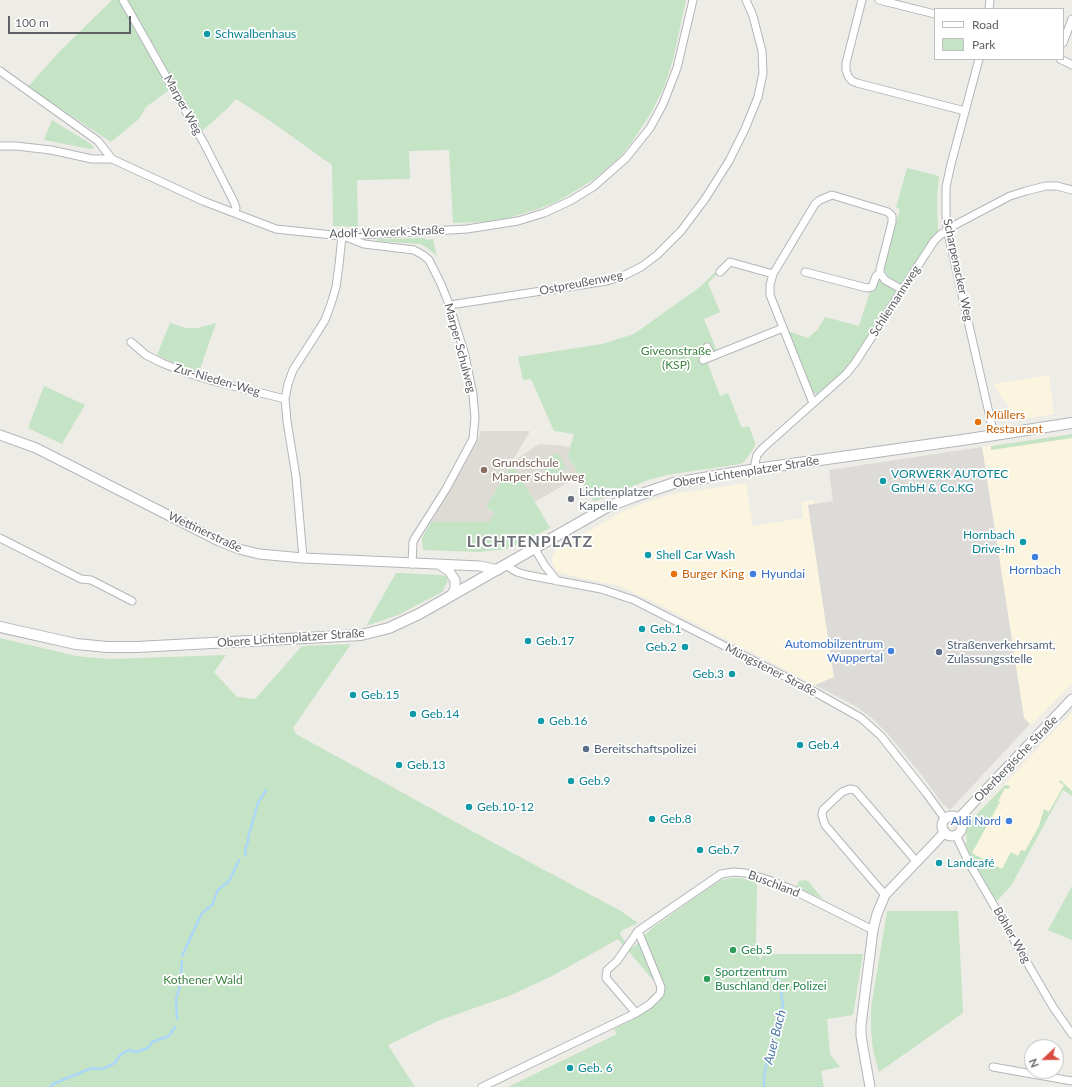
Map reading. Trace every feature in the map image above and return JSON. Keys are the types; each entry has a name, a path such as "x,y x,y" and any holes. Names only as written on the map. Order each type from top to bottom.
{"main road":[{"name":"Obere Lichtenplatzer Straße","path":"0,627 76,644 106,647 137,647 359,636 389,628 419,614 607,507 674,483 756,469 1072,423"}],"street":[{"name":"Marper Weg","path":"123,0 205,145 234,202 236,208 235,213"},
{"name":"Adolf-Vorwerk-Straße","path":"0,71 98,141 112,159 196,198 276,229 342,236 443,231 518,221 544,213 570,201 593,187 626,158 639,143 663,104 677,68 694,0"},
{"name":"Ostpreußenweg","path":"450,305 607,281 625,276 641,267 662,251 681,231 705,200 729,161 745,129 758,97 763,73 762,51 759,33 746,0"},
{"path":"862,0 846,63 848,76 852,81 965,111"},
{"path":"879,0 934,14"},
{"path":"1064,40 1072,19"},
{"name":"Scharpenacker Weg","path":"979,60 946,187 947,230 994,435"},
{"path":"1062,60 1072,65"},
{"path":"0,146 16,146 52,150 92,159 112,159"},
{"name":"Schliemannweg","path":"756,469 754,463 757,455 846,374 934,241 947,230 1010,196 1046,186 1056,186 1072,190"},
{"path":"813,403 770,295 770,285 773,274 811,208 820,200 832,195 888,212 892,216 892,222 880,273 885,280 903,290"},
{"name":"Marper Schulweg","path":"342,236 364,244 414,250 429,260 450,305 465,355 474,398 475,418 473,439 446,489 413,542 412,564"},
{"path":"303,558 296,477 285,399 293,370 325,320 331,304 336,287 342,236"},
{"path":"720,272 730,262 773,274"},
{"path":"805,272 867,288 872,287 876,276 880,273"},
{"path":"703,360 783,328"},
{"name":"Zur-Nieden-Weg","path":"130,342 146,354 162,363 187,373 285,399"},
{"path":"707,347 711,356"},
{"name":"Wettinerstraße","path":"0,435 36,448 219,541 239,549 258,554 303,558 502,568"},
{"path":"0,538 81,579 91,580 132,601"},
{"path":"535,549 550,575 557,581"},
{"path":"439,564 449,571 455,580 455,589 451,596"},
{"name":"Müngstener Straße","path":"502,568 527,575 601,589 634,600 813,691 861,718 881,736 945,819"},
{"name":"Oberbergische Straße","path":"959,818 1072,698"},
{"path":"885,895 825,825 822,815 823,810 842,792 850,789 855,790 916,861"},
{"path":"952,816 959,818 962,823 962,828 956,834 951,835 945,832 943,826 945,819 952,816"},
{"path":"870,1087 861,1036 861,1025 876,914 885,895 945,832"},
{"name":"Böhler Weg","path":"956,834 968,861 1072,1034"},
{"name":"Buschland","path":"636,1012 606,978 607,970 617,961 638,930 721,874 734,872 754,875 791,889 873,930"},
{"path":"482,1087 636,1012 657,998 660,994 661,987 638,930"},
{"path":"993,1067 1072,1081"}],"shaded area":[{"path":"1049,375 1054,414 1023,419 1019,418 1011,410 993,384"},
{"name":"Grundschule Marper Schulweg","path":"481,431 530,431 512,462 539,444 570,447 568,456 579,476 535,502 511,463 486,508 495,513 489,522 431,522 478,440"},
{"name":"Hornbach","path":"1072,434 1072,683 1031,725 1024,718 982,447"},
{"name":"VORWERK AUTOTEC GmbH & Co.KG","path":"982,447 1024,718 1030,724 950,810 942,803 924,778 888,734 873,719 857,707 815,685 834,677 808,505 833,501 829,470"},
{"name":"Hyundai","path":"746,483 753,526 803,518 801,502 814,500 815,504 808,505 834,677 815,685 620,586 563,574 557,571 554,566 552,560 556,549 624,511 668,495"},
{"path":"1072,712 1072,796 1063,790 1011,886 997,901 977,870 965,844 967,842 966,833 968,823"}],"green space":[{"path":"112,0 686,0 673,60 664,87 651,113 632,142 619,158 593,180 558,201 538,209 508,218 482,222 453,223 449,150 409,151 410,179 357,180 358,227 333,226 332,165 266,118 236,99 202,131 176,85 146,107 139,119 111,142 28,87 58,53"},
{"path":"52,120 91,144 94,148 90,149 44,140"},
{"path":"907,168 939,176 937,199 938,231 930,240 901,284 888,276 883,267 900,209 896,208"},
{"path":"425,238 426,240 433,239 437,256 420,244 377,240 379,239"},
{"name":"Giveonstraße (KSP)","path":"716,271 718,273 708,283 720,312 704,319 717,351 713,351 709,344 703,346 705,355 699,358 701,363 707,361 720,396 728,393 742,428 749,426 755,443 754,448 744,462 740,464 667,475 648,480 594,502 568,456 574,434 554,431 531,379 523,380 518,357 602,344 634,334 700,287"},
{"path":"878,278 897,290 856,353 855,359 847,368 817,394 813,393 788,331 808,338 818,329 825,317 859,326 870,292 873,292"},
{"path":"170,323 186,328 198,328 216,323 199,372 157,355"},
{"path":"44,386 85,405 62,444 28,428"},
{"path":"1072,434 1072,438 991,450 991,446"},
{"path":"558,453 566,468 554,475 548,476 540,463"},
{"path":"512,463 550,528 507,549 478,552 423,550 422,538 431,522 489,522 495,513 486,507"},
{"path":"396,573 441,575 448,577 447,583 443,589 444,591 398,615 366,626"},
{"name":"Kothener Wald","path":"0,638 76,656 109,659 226,655 214,672 237,697 255,699 302,646 351,644 293,728 296,734 621,911 638,923 621,931 620,934 629,948 634,947 639,941 658,986 618,939 552,976 509,996 440,1020 388,1045 415,1087 0,1087"},
{"path":"1060,780 1072,791 1072,796 1063,790 1011,886 997,901 977,870 965,844 967,842 966,833 968,823 1005,785 1011,786 1008,789 1005,788 998,801 1000,802 972,853 1002,869 1011,852 1018,856 1021,850 1025,851 1039,826 1044,809 1049,812 1064,785 1059,782"},
{"path":"741,878 757,882 756,941 760,960 763,954 863,954 853,1015 827,1019 830,1054 840,1067 821,1071 824,1087 508,1087 617,1034 614,1029 636,1018 636,1016 661,997 643,937 651,929 713,885 721,880"},
{"path":"799,881 808,881 823,899 796,887"},
{"path":"1072,886 1072,940 1048,930"},
{"path":"887,911 958,911 963,1013 879,1072 873,1050 871,1008"}],"waterway":[{"path":"245,856 245,849 258,803 266,790"},
{"path":"182,956 202,913 212,905 218,890 229,881 239,860"},
{"path":"177,1019 176,999 180,986 182,961"},
{"name":"Auer Bach","path":"764,1087 764,1077 770,1046 775,1034 779,1011 783,1007 780,982 766,969"},
{"path":"50,1087 55,1083 92,1068 102,1069 115,1063 120,1055 129,1050 136,1052 148,1048 152,1042 169,1036 175,1027"}],"place":[{"name":"Schwalbenhaus","path":"207,34"},
{"name":"Müllers Restaurant","path":"978,422"},
{"name":"Grundschule Marper Schulweg","path":"484,470"},
{"name":"VORWERK AUTOTEC GmbH & Co.KG","path":"883,481"},
{"name":"Lichtenplatzer Kapelle","path":"571,499"},
{"name":"Hornbach Drive-In","path":"1023,542"},
{"name":"Shell Car Wash","path":"648,555"},
{"name":"Hornbach","path":"1035,557"},
{"name":"Burger King","path":"674,574"},
{"name":"Hyundai","path":"753,574"},
{"name":"Geb.1","path":"642,629"},
{"name":"Geb.17","path":"528,641"},
{"name":"Geb.2","path":"685,647"},
{"name":"Automobilzentrum Wuppertal","path":"891,651"},
{"name":"Straßenverkehrsamt, Zulassungsstelle","path":"939,652"},
{"name":"Geb.3","path":"732,674"},
{"name":"Geb.15","path":"353,695"},
{"name":"Geb.14","path":"413,714"},
{"name":"Geb.16","path":"541,721"},
{"name":"Geb.4","path":"800,745"},
{"name":"Bereitschaftspolizei","path":"586,749"},
{"name":"Geb.13","path":"399,765"},
{"name":"Geb.9","path":"571,781"},
{"name":"Geb.10-12","path":"469,807"},
{"name":"Geb.8","path":"652,819"},
{"name":"Aldi Nord","path":"1009,821"},
{"name":"Geb.7","path":"700,850"},
{"name":"Landcafé","path":"939,863"},
{"name":"Geb.5","path":"733,950"},
{"name":"Sportzentrum Buschland der Polizei","path":"707,979"},
{"name":"Geb. 6","path":"570,1068"}],"district":[{"name":"LICHTENPLATZ","path":"530,542"}]}
